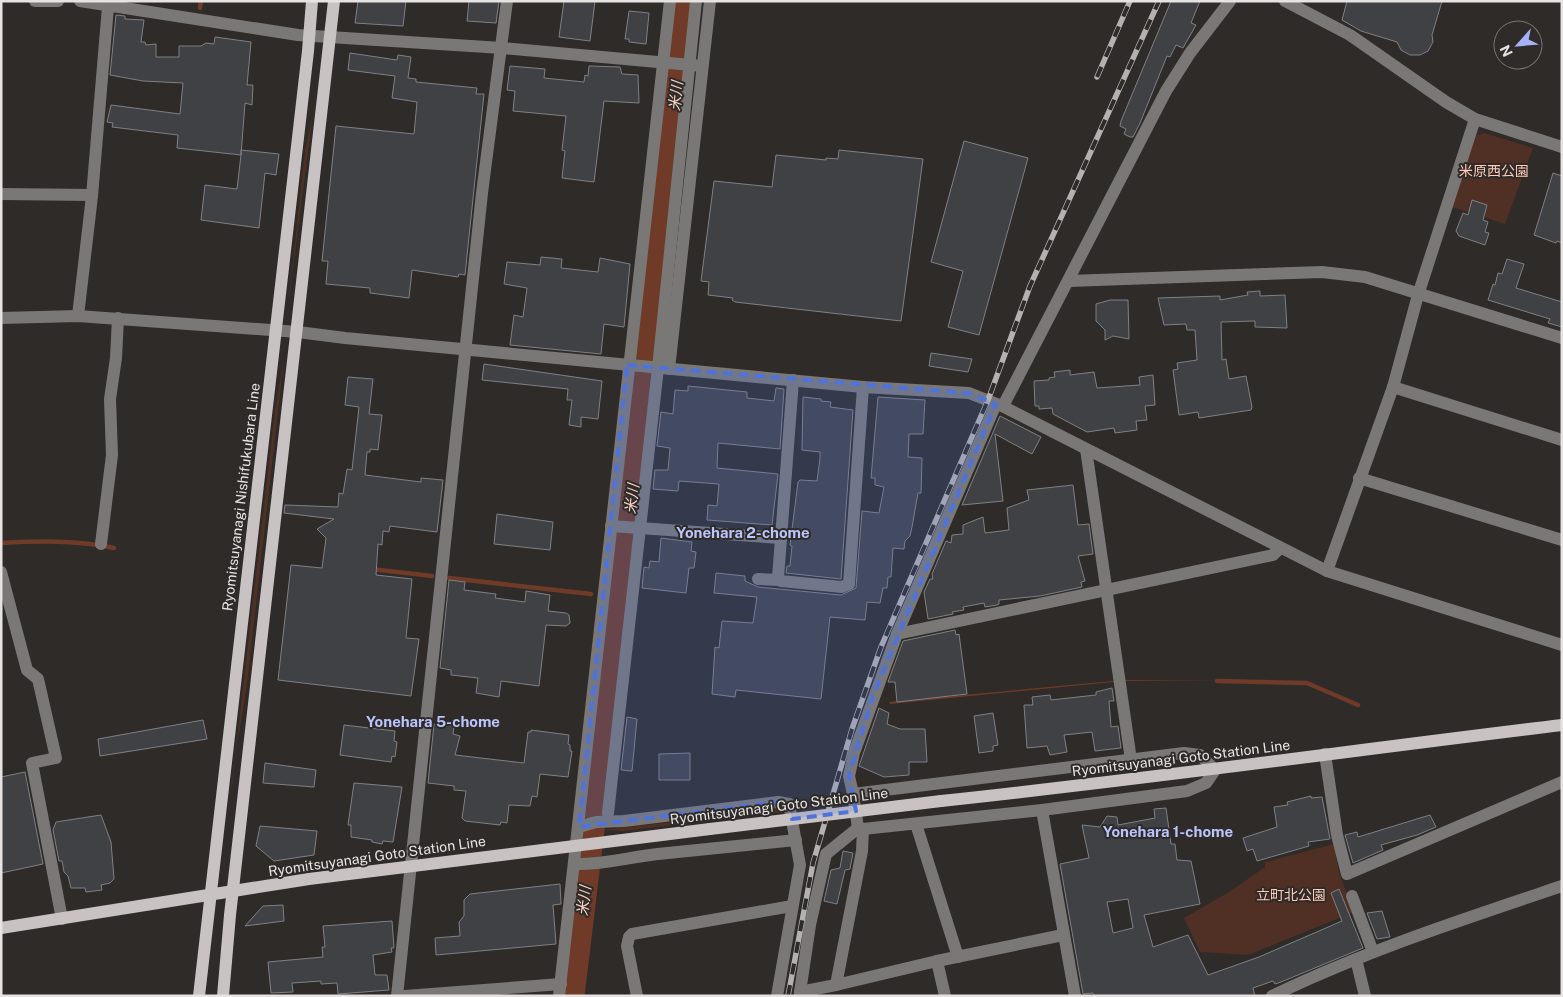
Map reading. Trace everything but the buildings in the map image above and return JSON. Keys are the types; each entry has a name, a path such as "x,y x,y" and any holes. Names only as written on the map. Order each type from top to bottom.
{"main road":[{"name":"Ryomitsuyanagi Nishifukubara Line","path":"199,996 310,36 312,1"},
{"path":"223,996 233,890 298,332 334,1"},
{"name":"Ryomitsuyanagi Goto Station Line","path":"1,928 233,890 409,866 941,801 1215,770 1325,754 1562,725"}],"street":[{"path":"36,1 58,1"},
{"path":"80,1 108,7 310,36 502,48 696,65"},
{"path":"397,996 409,866 467,350 482,192 507,1"},
{"path":"404,996 560,990 574,864 579,845 579,826 632,366 670,1"},
{"path":"696,1 696,65"},
{"path":"608,813 638,529 661,368 696,65 710,1"},
{"path":"836,986 862,851 860,828 849,776 854,753 897,634 1000,405 1069,281 1166,91 1190,53 1230,1"},
{"path":"1285,1 1350,35 1446,102 1475,119 1562,148"},
{"path":"78,316 92,195 108,7"},
{"path":"1327,571 1393,387 1418,295 1475,119"},
{"path":"1,194 92,195"},
{"path":"1069,281 1322,272 1365,277 1418,295 1562,338"},
{"path":"1,318 78,316 276,330 863,387 969,392 1000,405 1327,571 1562,645"},
{"path":"102,544 112,454 110,399 116,358 118,318"},
{"path":"779,580 793,380"},
{"path":"758,579 842,587 849,584 863,387"},
{"path":"1393,387 1562,440"},
{"path":"1086,450 1131,760"},
{"path":"1359,478 1562,540"},
{"path":"614,526 781,538"},
{"path":"897,634 1273,555 1280,548"},
{"path":"1,572 27,670 38,679 56,758 32,764 62,919"},
{"path":"853,794 1184,753 1200,755 1215,770 1206,783 1187,791 1042,810 916,824 860,828 826,854 810,926 800,994 958,956 1064,935"},
{"path":"1325,754 1337,835 1347,874 1562,782"},
{"path":"579,826 596,822 624,821 778,802 789,804 800,865 777,996"},
{"path":"1042,810 1075,996"},
{"path":"916,824 958,956"},
{"path":"574,864 598,864 656,854 694,852 796,840"},
{"path":"1272,996 1356,959 1436,928 1562,886"},
{"path":"1352,896 1373,952"},
{"path":"636,996 627,946 629,937 632,934 792,906"},
{"path":"1356,959 1365,996"},
{"path":"936,961 945,996"}],"highlighted area":[{"path":"627,365 969,393 996,404 873,696 849,776 856,811 792,819 789,804 778,802 579,827"}],"green space":[{"path":"320,59 288,308 305,151 312,119"},
{"name":"米原西公園","path":"1484,133 1533,148 1505,224 1452,207 1475,136"},
{"path":"284,359 246,692 237,744 224,852 275,410"},
{"path":"779,809 784,812 723,819 725,816"},
{"path":"710,818 713,820 623,831 601,830"},
{"name":"立町北公園","path":"1334,844 1339,873 1354,912 1248,955 1200,952 1184,918 1229,892 1265,867 1265,862"}],"shaded area":[{"path":"1124,680 1221,681 1123,681 890,704 889,702"}],"waterway":[{"path":"200,8 201,1"},
{"name":"米川","path":"572,996 637,456 686,1"},
{"path":"1,543 72,542 114,548"},
{"path":"371,569 432,576"},
{"path":"449,578 591,594"},
{"path":"1217,681 1307,683 1358,705"}],"railway":[{"path":"1097,77 1130,1"},
{"path":"788,996 813,863 852,729 881,647 988,400 1030,286 1159,1"}],"district":[{"name":"Yonehara 2-chome","path":"743,533"},
{"name":"Yonehara 5-chome","path":"433,722"},
{"name":"Yonehara 1-chome","path":"1168,832"}]}
